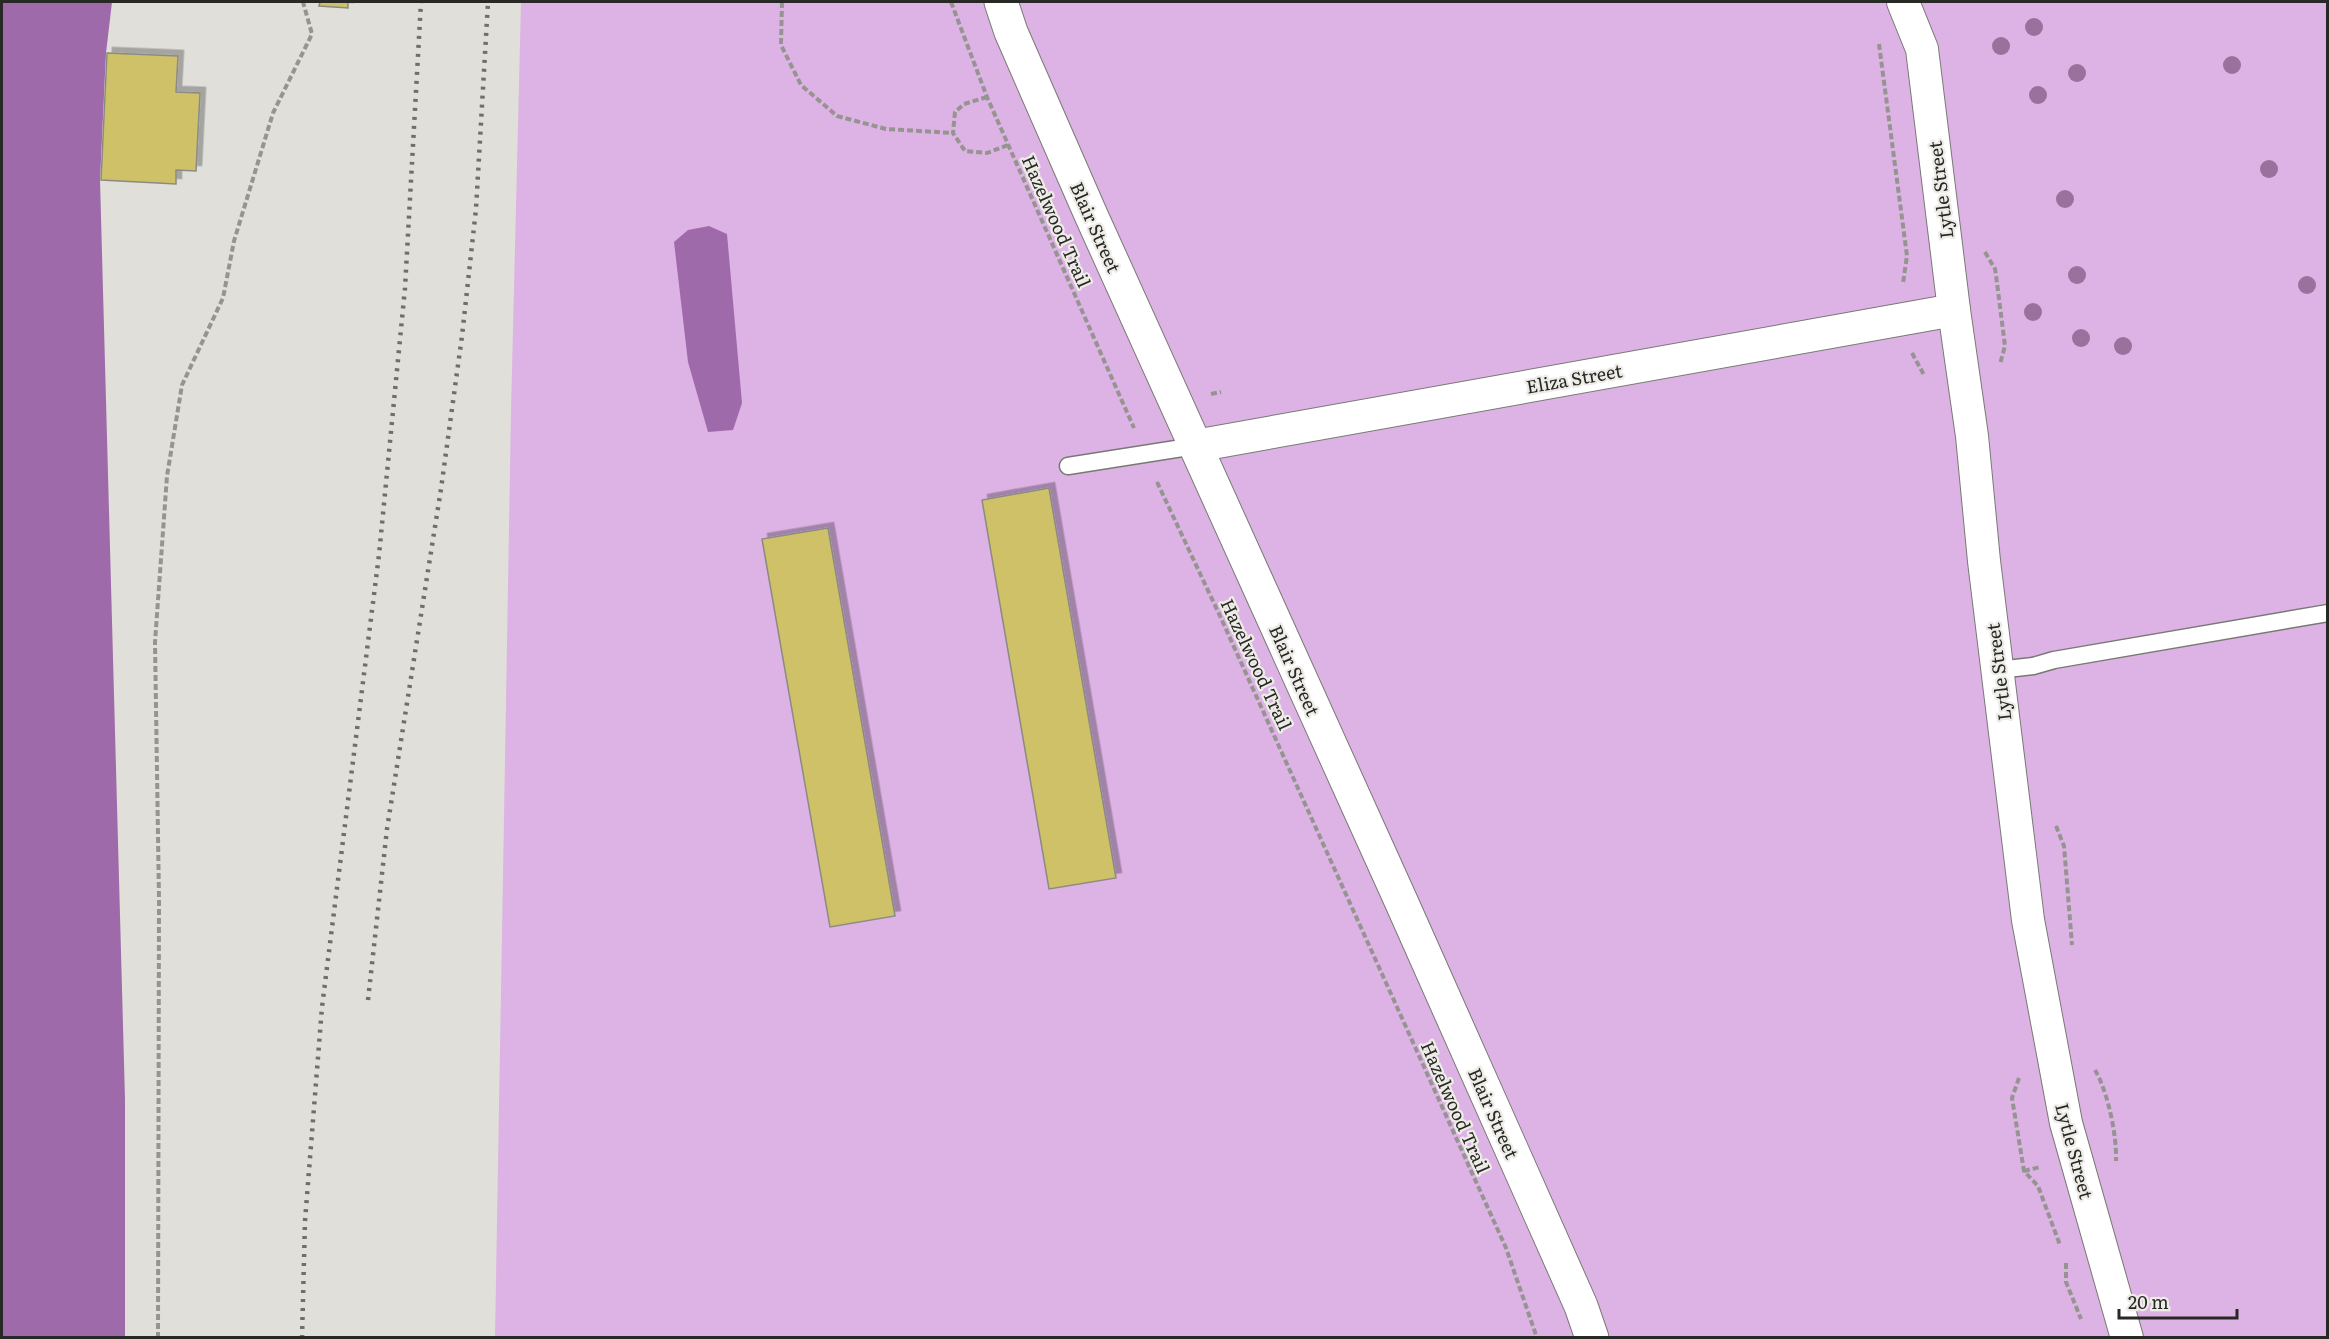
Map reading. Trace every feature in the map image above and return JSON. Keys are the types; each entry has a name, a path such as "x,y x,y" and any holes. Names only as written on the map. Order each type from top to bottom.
{"street":[{"name":"Blair Street","path":"1001,2 1011,32 1090,215 1401,900 1581,1306 1592,1338"},
{"name":"Lytle Street","path":"1903,2 1922,49 1972,436 2028,920 2066,1123 2127,1338"},
{"name":"Eliza Street","path":"1195,446 1954,310"}],"lane":[{"path":"1068,466 1195,446"},
{"path":"1998,670 2033,666 2054,660 2328,613"}],"path":[{"path":"158,1338 159,900 155,642 167,476 182,385 224,298 234,241 273,113 312,33 303,2"},
{"path":"782,2 781,45 801,85 837,116 886,129 953,133"},
{"name":"Hazelwood Trail","path":"951,2 987,97 1145,453 1506,1248 1537,1338"},
{"path":"1878,36 1907,256 1903,279"},
{"path":"987,97 964,104 956,112 953,133 965,151 987,153 1008,145"},
{"path":"1995,269 2005,346"},
{"path":"2102,1082 2117,1148"},
{"path":"2012,1098 2024,1171 2038,1186 2062,1250"},
{"path":"2066,1260 2066,1282 2086,1327"}],"shaded area":[{"path":"2,2 112,2 106,53 100,180 125,1099 125,1337 2,1337"},
{"path":"521,2 2327,2 2327,1337 495,1338 511,411"},
{"path":"709,226 727,234 742,403 733,430 708,432 688,362 674,242 688,230"}],"building":[{"path":"320,2 348,2 348,8 319,6"},
{"path":"107,53 178,56 176,92 200,93 196,171 176,170 176,184 101,180"},
{"path":"1049,488 1116,878 1049,889 982,500"},
{"path":"828,528 895,916 830,927 762,539"}],"railway":[{"path":"302,1338 305,1221 322,1007 379,555 405,288 421,2"},
{"path":"368,1000 387,829 441,489 462,336 476,209 488,2"}]}
